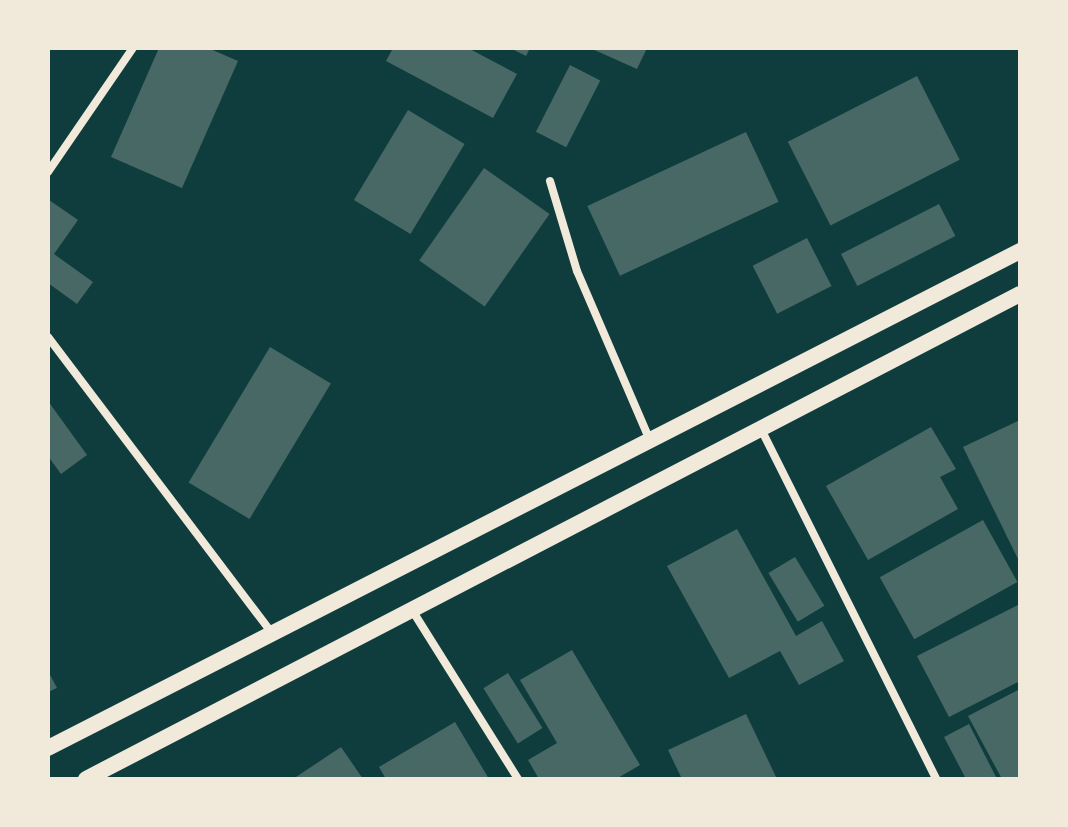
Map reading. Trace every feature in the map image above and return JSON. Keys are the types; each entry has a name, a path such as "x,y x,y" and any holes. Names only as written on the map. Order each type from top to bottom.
{"main road":[{"path":"48,748 269,629 1020,251"},
{"path":"86,779 759,425 1020,294"}],"street":[{"path":"48,172 133,48"},
{"path":"550,181 577,271 648,436"},
{"path":"48,337 269,629"},
{"path":"759,425 936,779"},
{"path":"411,610 518,779"}],"building":[{"path":"159,48 208,48 238,61 182,188 111,157"},
{"path":"393,48 468,48 517,74 493,118 386,61"},
{"path":"510,48 530,48 526,56"},
{"path":"590,48 647,48 637,69"},
{"path":"570,65 600,80 566,147 536,132"},
{"path":"917,76 960,160 830,226 788,142"},
{"path":"408,110 465,144 410,234 354,200"},
{"path":"746,132 779,202 620,276 587,206"},
{"path":"484,168 550,214 485,306 419,261"},
{"path":"49,200 78,220 54,254 93,282 77,304 48,283"},
{"path":"939,204 955,236 857,286 841,254"},
{"path":"807,238 832,286 777,314 753,266"},
{"path":"270,347 331,384 249,519 189,482"},
{"path":"48,401 87,455 61,474 48,456"},
{"path":"1020,420 1020,563 963,447"},
{"path":"931,427 956,469 940,477 958,509 868,560 826,486"},
{"path":"983,520 1017,582 914,639 880,577"},
{"path":"737,529 796,636 822,621 844,661 799,685 780,651 729,678 667,566"},
{"path":"795,557 824,606 798,622 768,573"},
{"path":"1020,604 1020,681 949,717 917,656"},
{"path":"572,650 640,765 616,779 539,779 528,760 557,743 520,680"},
{"path":"48,671 57,688 48,692"},
{"path":"508,673 542,728 518,743 483,688"},
{"path":"1020,689 1020,779 1002,779 968,716"},
{"path":"746,714 777,779 682,779 668,750"},
{"path":"455,722 489,779 386,779 379,767"},
{"path":"969,724 997,779 966,779 944,737"},
{"path":"341,747 363,779 293,779"}]}
